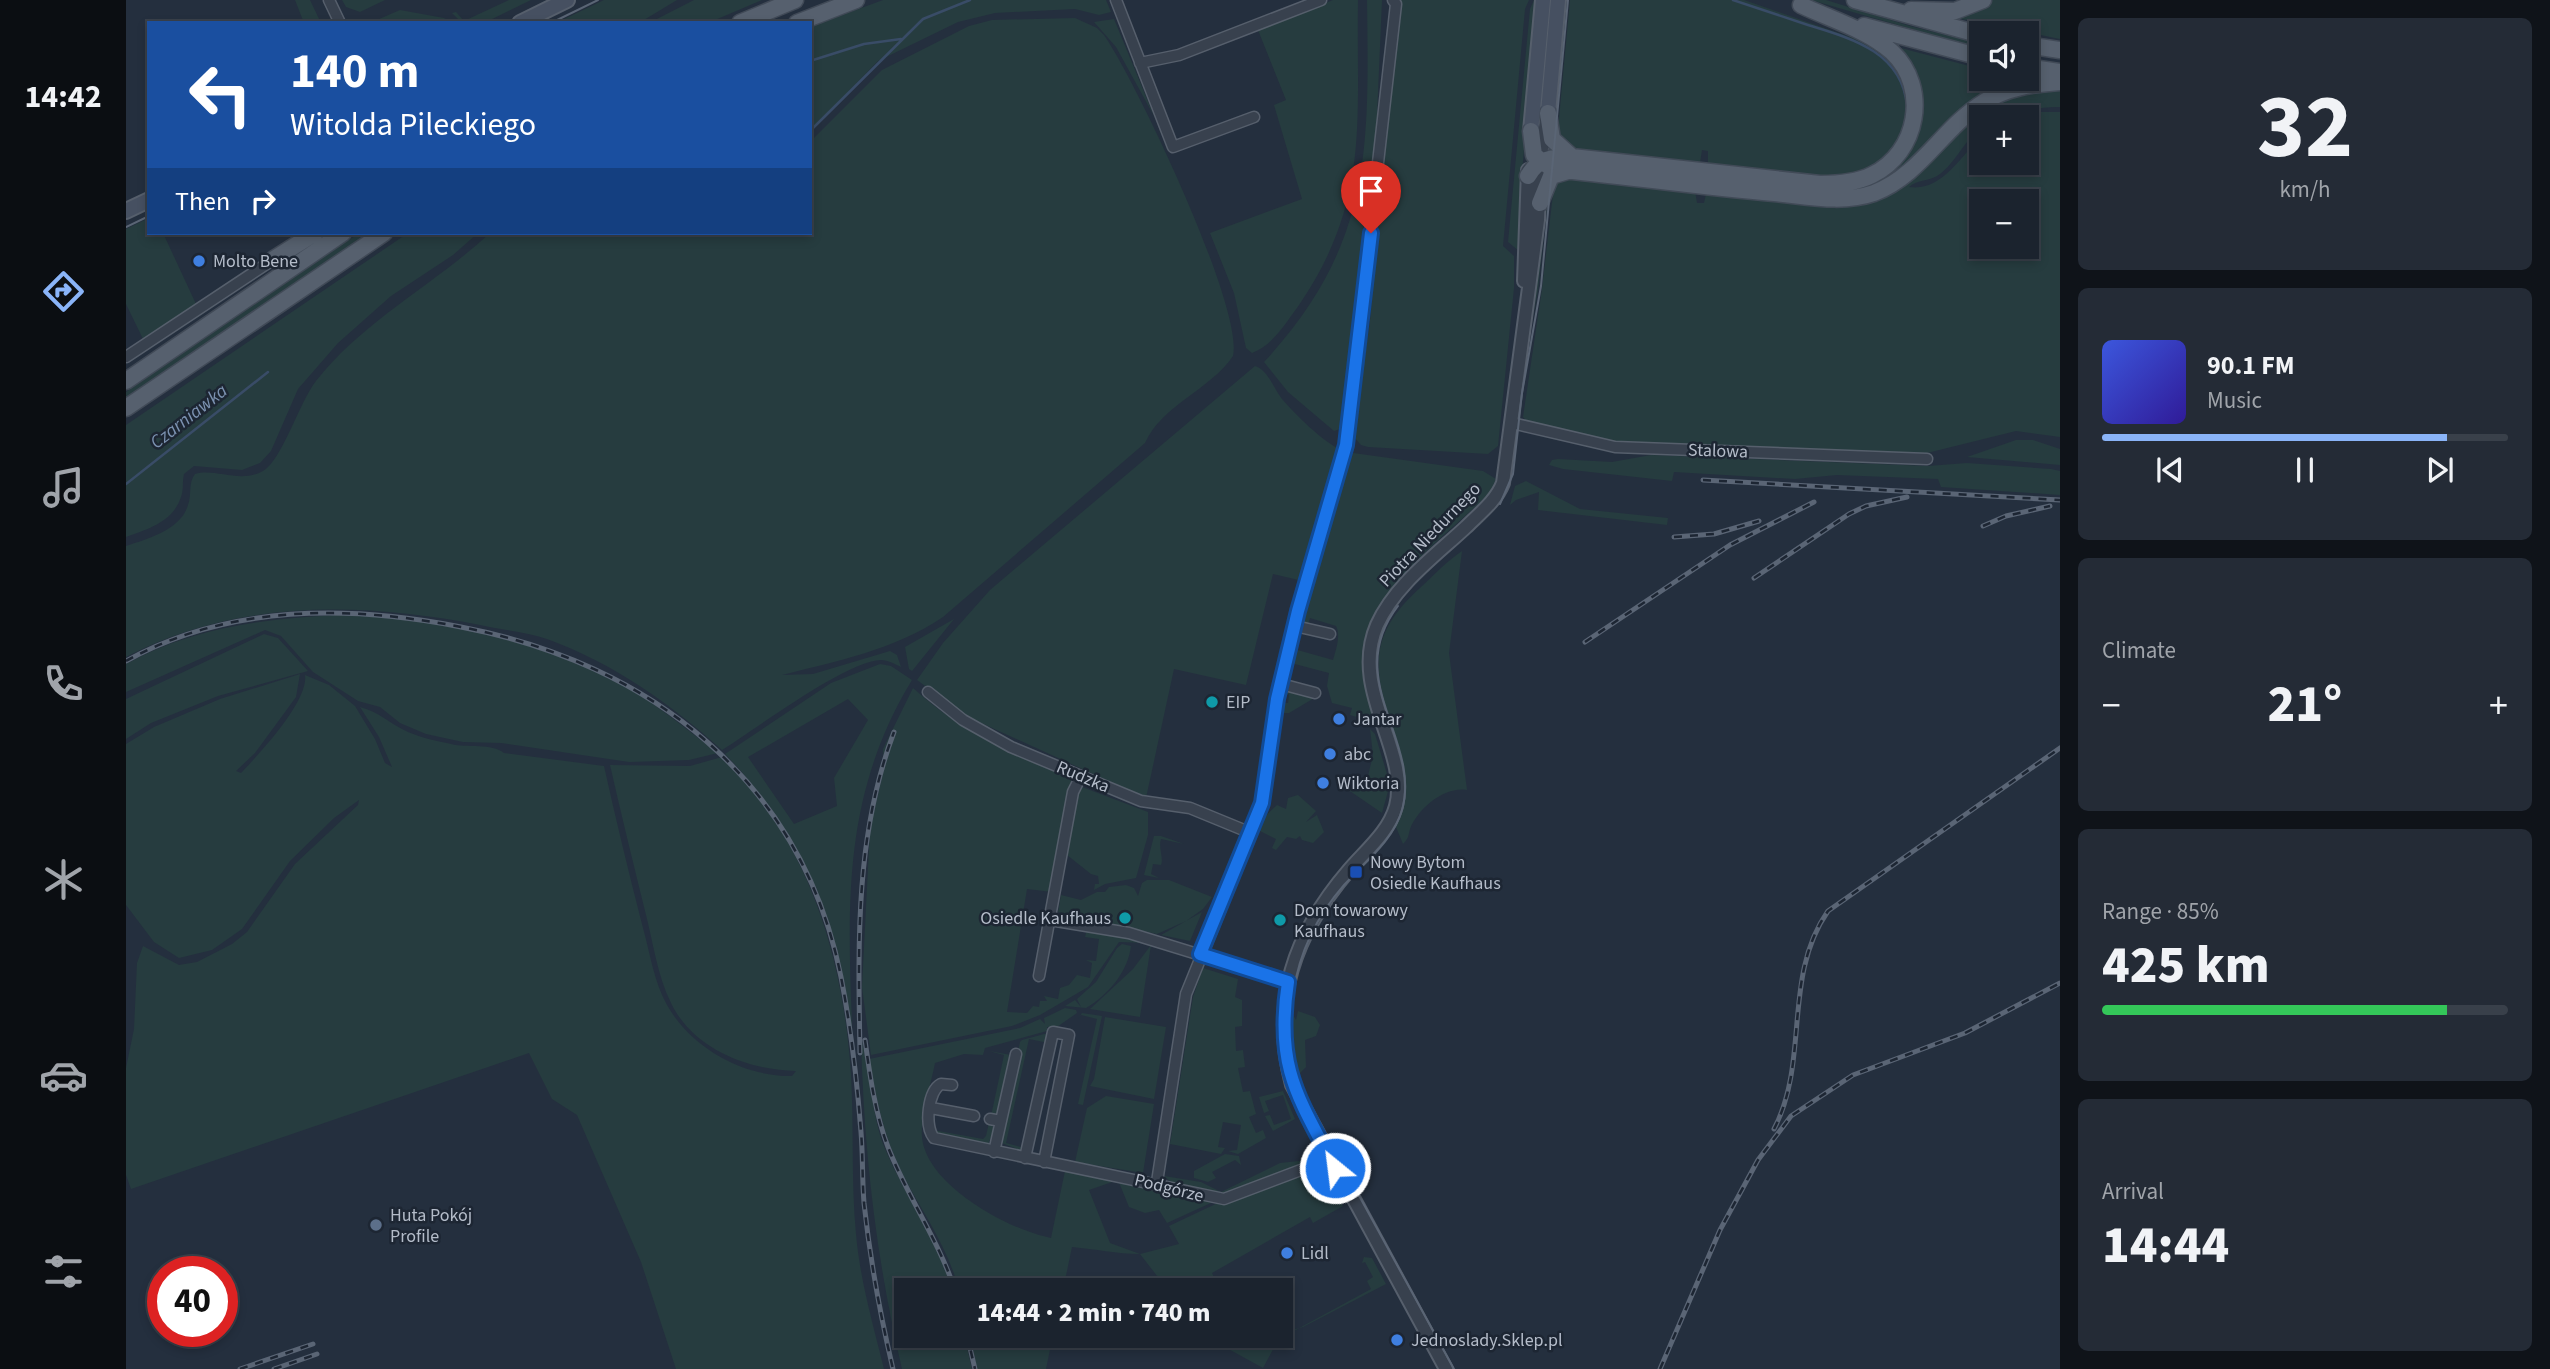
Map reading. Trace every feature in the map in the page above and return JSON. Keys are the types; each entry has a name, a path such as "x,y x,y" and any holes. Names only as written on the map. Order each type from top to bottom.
{"main road":[{"path":"524,21 567,0"},
{"path":"745,21 795,0"},
{"path":"802,21 856,0"},
{"name":"Piotra Niedurnego","path":"1531,131 1543,0"},
{"name":"Piotra Niedurnego","path":"1548,113 1558,0"},
{"path":"1855,0 1969,32"},
{"path":"1881,8 1945,12 1966,8 1983,0"},
{"path":"1793,3 1969,54"},
{"path":"1528,176 1534,165 1540,162 1829,184 1857,181 1884,168 1901,152 1914,120 1913,92 1906,73 1893,53 1876,40 1793,3"},
{"path":"2039,47 2060,50"},
{"path":"2039,68 2060,72"},
{"path":"1540,203 1551,176 1571,164 1718,188 1822,198 1855,198 1873,193 1900,179 1983,102 2019,87 2060,82"},
{"path":"1548,113 1552,139 1571,164"},
{"path":"1531,131 1533,151 1540,162"},
{"path":"126,211 147,201"},
{"path":"274,258 312,235"},
{"path":"126,382 340,235"},
{"path":"126,408 381,235"}],"street":[{"path":"329,0 339,21"},
{"path":"1116,0 1173,147 1254,117"},
{"path":"1140,63 1179,55 1321,0"},
{"path":"1157,1182 1184,1003 1200,954 1262,803 1281,684 1346,445 1354,394 1396,4 1393,0"},
{"name":"Piotra Niedurnego","path":"1446,1369 1305,1114 1288,1071 1283,1026 1288,982 1303,936 1320,904 1384,830 1395,808 1397,782 1370,676 1375,630 1404,585 1495,498 1506,472 1540,203 1540,162 1548,113"},
{"name":"Piotra Niedurnego","path":"1524,320 1523,250 1531,131"},
{"path":"126,357 274,258"},
{"name":"Stalowa","path":"1512,423 1615,447 1927,459"},
{"path":"1295,626 1330,634"},
{"path":"1281,684 1315,693"},
{"name":"Rudzka","path":"928,692 975,727 1011,747 1141,801 1190,808 1251,833"},
{"path":"1040,976 1073,792 1081,776"},
{"path":"1050,920 1146,937 1288,982"},
{"path":"1025,1158 1053,1032 1069,1035 1044,1162"},
{"path":"994,1152 995,1120 1016,1054"},
{"path":"952,1085 938,1085 930,1108 974,1116"},
{"name":"Podgórze","path":"930,1108 928,1126 934,1138 1044,1162 1157,1182 1207,1197 1224,1199 1330,1158"}],"green space":[{"path":"295,0 310,0 320,21 303,21"},
{"path":"342,0 385,0 360,12 346,7"},
{"path":"509,0 531,0 488,21 464,21"},
{"path":"604,0 677,0 642,21 560,21"},
{"path":"694,0 762,0 713,21 653,21"},
{"path":"883,0 1106,0 1111,12 1099,15 1075,9 995,13 958,22 878,61 812,129 812,26"},
{"path":"1333,0 1358,0 1357,123 1348,196 1337,232 1321,269 1283,327 1272,340 1252,353 1246,348 1234,293 1210,233 1302,199 1274,105 1286,100 1258,30"},
{"path":"1367,0 1382,0 1374,185 1346,402 1340,429 1334,431 1288,392 1264,362 1300,319 1326,277 1345,236 1357,193 1364,150"},
{"path":"1396,0 1529,0 1525,9 1503,246 1514,256 1514,288 1498,446 1488,454 1368,447 1361,445 1353,436 1370,321"},
{"path":"1534,0 1537,0 1522,173 1519,251 1508,242 1530,9"},
{"path":"1570,0 1744,0 1870,44 1893,62 1907,87 1908,127 1880,166 1839,179 1711,168 1708,164 1708,151 1702,150 1700,163 1572,151 1557,140"},
{"path":"1811,0 1826,0 1969,41 1969,46"},
{"path":"1993,0 2060,0 2060,39 2039,35 2039,21 1972,21 1957,18"},
{"path":"400,10 449,21 375,21"},
{"path":"456,12 464,21 460,21 452,13"},
{"path":"1075,18 1097,28 1104,35 1139,98 1185,195 1222,292 1232,330 1233,356 1212,379 1163,418 1145,443 943,617 885,646 782,675 813,674 890,651 897,655 901,667 881,660 846,672 824,683 722,750 662,701 595,660 547,639 435,617 345,610 255,615 211,624 168,638 126,657 126,546 162,532 178,521 188,505 195,474 246,476 263,471 270,465 316,381 335,359 377,321 488,235 812,235 812,140 882,70 969,26 992,20"},
{"path":"1114,19 1154,116 1116,47 1094,22"},
{"path":"1893,46 1969,66 1969,91 2009,91 1991,105 1969,105 1969,122 1904,172 1861,192 1555,160 1859,185 1918,120"},
{"path":"2060,86 2060,107 1986,105 1992,100"},
{"path":"2039,112 2060,112 2060,437 2016,431 1919,455 1621,444 1528,423 1523,417 1554,185 1560,177 1695,191 1697,203 1704,203 1706,194 1866,201 1969,118 1969,139 1955,158 1936,177 1909,187 1920,187 1940,179 1969,150 1969,175 2039,175"},
{"path":"1545,194 1548,196 1538,290 1527,348"},
{"path":"147,219 147,235 164,235 196,304 143,339 126,304 126,229"},
{"path":"356,235 366,235 126,398 126,392"},
{"path":"405,235 476,235 453,255 391,296 338,343 298,389 271,451 260,463 242,470 194,466 184,474 182,494 172,513 159,523 126,537 126,425"},
{"path":"1255,366 1264,371 1282,399 1302,420 1341,450 1303,581 1273,574 1246,685 1174,669 1146,798 966,716 917,680 943,643 990,590"},
{"path":"2016,440 2033,440 2060,449 2060,465 1967,457"},
{"path":"1346,452 1483,471 1496,479 1489,494 1410,567 1389,593 1373,620 1364,651 1365,685 1376,723 1350,715 1352,708 1332,703 1327,686 1329,673 1291,663 1294,649 1333,660 1338,638 1336,626 1310,618 1308,624 1304,624 1301,618"},
{"path":"1651,455 1928,466 1967,463 2051,469 2060,471 2060,495 1941,487 1938,479 1837,475 1795,479 1674,472 1672,481 1563,469 1549,465 1552,460 1558,459 1612,462"},
{"path":"1526,481 1580,509 1668,518 1667,525 1538,510 1539,492 1516,500 1510,505 1515,486"},
{"path":"1462,551 1449,653 1467,790 1450,791 1433,800 1419,813 1403,844 1396,827 1405,800 1404,773 1381,685 1381,646 1388,627 1401,608"},
{"path":"352,614 385,616 453,627 555,655 631,689 718,753 689,760 629,762 501,743 463,742 426,734 400,723 380,707 358,701 313,672 281,636 265,630 126,692 126,664 180,640 264,621"},
{"path":"954,619 912,671 909,669 905,647"},
{"path":"264,634 278,638 308,671 218,696 151,723 126,739 126,699"},
{"path":"880,664 891,666 912,680 888,725 871,769 860,814 850,905 853,1050 838,967 828,928 814,891 778,820 754,786 725,754 831,683","holes":["848,699 868,720 834,778 837,806 794,824 748,757"]},
{"path":"300,674 296,697 255,753 236,771 241,773 281,727 299,699 305,675 329,685 355,706 375,739 385,763 392,767 379,737 360,707 408,732 435,740 493,748 504,753 604,766 653,967 667,1005 690,1034 720,1057 756,1071 792,1076 796,1071 759,1066 724,1054 693,1033 671,1003 659,969 610,765 690,766 722,757 752,790 778,825 799,863 830,944 840,987 851,1074 854,1214 858,1251 867,1302 884,1369 676,1369 641,1262 577,1115 552,1099 529,1053 131,1189 126,1175 126,1068 134,1029 137,963 143,946 179,965 197,962 232,944 247,932 295,864 358,805 359,800 334,818 290,861 242,929 212,950 179,958 154,942 126,905 126,744 154,727 220,699"},
{"path":"913,688 950,717 988,740 1073,778 1052,892 1027,889 1007,1012 1027,1013 1033,1006 1039,1007 1040,1001 1047,1001 1044,996 1058,999 1060,988 1069,985 1077,975 1090,978 1092,963 1086,960 1096,961 1099,939 1085,937 1087,929 1148,943 1119,942 1088,987 1040,1015 1012,1026 871,1055 862,987 870,828 884,769 883,749"},
{"path":"1286,690 1316,697 1289,713 1282,713 1284,703 1288,703 1289,694 1282,697"},
{"path":"1370,729 1375,734 1390,784 1382,813 1344,787 1344,775 1367,780 1373,755"},
{"path":"1082,787 1148,812 1148,835 1136,878 1105,884 1094,890 1095,884 1099,884 1098,876 1091,874 1067,855 1077,791"},
{"path":"1298,795 1316,811 1306,822 1317,815 1324,832 1313,843 1302,840 1300,836 1296,839 1287,837 1276,850 1272,848 1276,839 1258,830 1261,820 1277,805 1286,809 1288,798"},
{"path":"1154,836 1184,844 1161,839 1161,865 1153,864 1151,874 1159,878 1144,875"},
{"path":"1147,880 1169,880 1212,897 1203,909 1186,921 1157,934 1058,912 1061,895 1081,900 1097,892 1105,892 1109,887 1126,885 1134,888 1138,896 1142,883"},
{"path":"1202,912 1190,941 1161,935"},
{"path":"1122,944 1131,946 1129,956 1121,974 1109,990 1086,1008 1065,1006 1075,1000 1081,1007 1077,999 1096,982"},
{"path":"1151,945 1140,1017 1090,1009 1133,969"},
{"path":"1203,968 1238,979 1235,997 1242,1000 1242,1026 1235,1027 1236,1051 1243,1050 1245,1067 1238,1068 1243,1092 1250,1091 1256,1114 1249,1117 1256,1133 1263,1130 1266,1138 1238,1154 1228,1151 1237,1150 1241,1125 1223,1122 1218,1147 1225,1148 1221,1154 1170,1144 1193,997"},
{"path":"1279,988 1279,1042 1283,1074 1277,1034"},
{"path":"1065,1008 1076,1010 1077,1013 1054,1029 1047,1027 1047,1031 985,1048 983,1055 964,1054 935,1063 924,1109 922,1137 927,1155 938,1172 954,1188 993,1215 1014,1226 1051,1238 1065,1171 1156,1185 1213,1202 1167,1223 1159,1210 1145,1213 1129,1207 1118,1180 1089,1190 1110,1243 1140,1254 1072,1247 1066,1278 955,1278 941,1244 890,1146 869,1059 1020,1028 1040,1019 1045,1024 1044,1018"},
{"path":"1298,1011 1315,1017 1320,1025 1316,1036 1305,1040 1306,1067 1297,1076 1292,1013 1296,1020"},
{"path":"1082,1013 1102,1016 1083,1105 1078,1104 1097,1019 1081,1015 1078,1019"},
{"path":"1105,1017 1166,1027 1154,1099 1090,1086 1094,1079"},
{"path":"1048,1033 1048,1048 1044,1047 1044,1042 1029,1039 1006,1143 1021,1147 1025,1142 1023,1151 999,1142 1020,1042 1022,1040"},
{"path":"861,1039 883,1144 949,1278 894,1278 894,1333 878,1246 865,1123"},
{"path":"989,1051 1011,1055 997,1115 991,1116 1004,1055"},
{"path":"1283,1075 1319,1155 1289,1095"},
{"path":"1283,1091 1295,1119 1273,1131 1265,1116 1270,1115 1274,1125 1291,1119 1283,1095 1265,1101 1269,1111 1264,1113 1259,1097"},
{"path":"1106,1096 1154,1104 1143,1173 1075,1162 1087,1108"},
{"path":"989,1123 994,1128 988,1145 941,1136 933,1130 983,1139"},
{"path":"1225,1154 1239,1156 1241,1165 1235,1160 1212,1172 1216,1178 1208,1182 1194,1178 1194,1171"},
{"path":"1317,1159 1225,1195 1208,1194 1171,1182 1164,1176 1201,1182 1221,1192 1280,1163"},
{"path":"1321,1166 1343,1206 1313,1223 1310,1217 1212,1273 1214,1278 1159,1278 1140,1254 1179,1244 1169,1226 1224,1200"},
{"path":"1364,1257 1372,1258 1386,1284 1299,1328 1371,1289 1367,1281 1373,1277 1365,1262 1362,1263"},
{"path":"897,1348 967,1348 972,1369 902,1369"},
{"path":"973,1348 1050,1348 1046,1369 977,1369"},
{"path":"1227,1348 1274,1348 1263,1368"}],"waterway":[{"path":"812,129 923,19 970,0"},
{"path":"1733,0 1839,35 1871,50 1895,72 1903,87 1907,106"},
{"path":"812,60 864,44 901,39"},
{"name":"Czarniawka","path":"126,484 268,372"}],"tram line":[{"path":"555,21 598,0"},
{"path":"1500,504 1513,474 1522,393 1541,286 1568,0"},
{"path":"126,227 147,217"},
{"path":"1398,606 1383,633 1377,659 1379,685 1402,759 1405,784 1402,810 1385,841 1344,885 1325,910 1311,936 1300,963 1293,992 1293,1050 1311,1108 1454,1369"}],"railway":[{"path":"1703,480 2060,500"},
{"path":"1754,578 1849,514 1866,506 1907,497"},
{"path":"1585,642 1730,545 1814,502"},
{"path":"1983,526 2006,516 2050,506"},
{"path":"1674,537 1714,534 1759,521"},
{"path":"126,661 165,642 248,619 333,613 419,620 530,644 595,669 654,702 707,742 753,790 792,845 821,907 841,977 848,1015 862,1141 866,1224 893,1369"},
{"path":"860,1053 860,931 866,850 881,771 894,732"},
{"path":"1774,1129 1785,1103 1791,1075 1805,963 1814,936 1828,911 2060,748"},
{"path":"1660,1369 1720,1230 1758,1160 1791,1116 1853,1075 1965,1033 2060,983"},
{"path":"865,1040 883,1134 951,1278"},
{"path":"240,1369 313,1344"},
{"path":"970,1348 975,1369"},
{"path":"274,1369 317,1354"}],"place":[{"name":"Molto Bene","path":"199,261"},
{"name":"EIP","path":"1212,702"},
{"name":"Jantar","path":"1339,719"},
{"name":"abc","path":"1330,754"},
{"name":"Wiktoria","path":"1323,783"},
{"name":"Nowy Bytom Osiedle Kaufhaus","path":"1356,872"},
{"name":"Osiedle Kaufhaus","path":"1125,918"},
{"name":"Dom towarowy Kaufhaus","path":"1280,920"},
{"name":"Huta Pokój Profile","path":"376,1225"},
{"name":"Lidl","path":"1287,1253"},
{"name":"Jednoslady.Sklep.pl","path":"1397,1340"}],"route":[{"path":"1335,1168 1305,1114 1288,1071 1283,1026 1288,982 1200,954 1262,803 1277,699 1298,611 1346,445 1371,233"}]}
